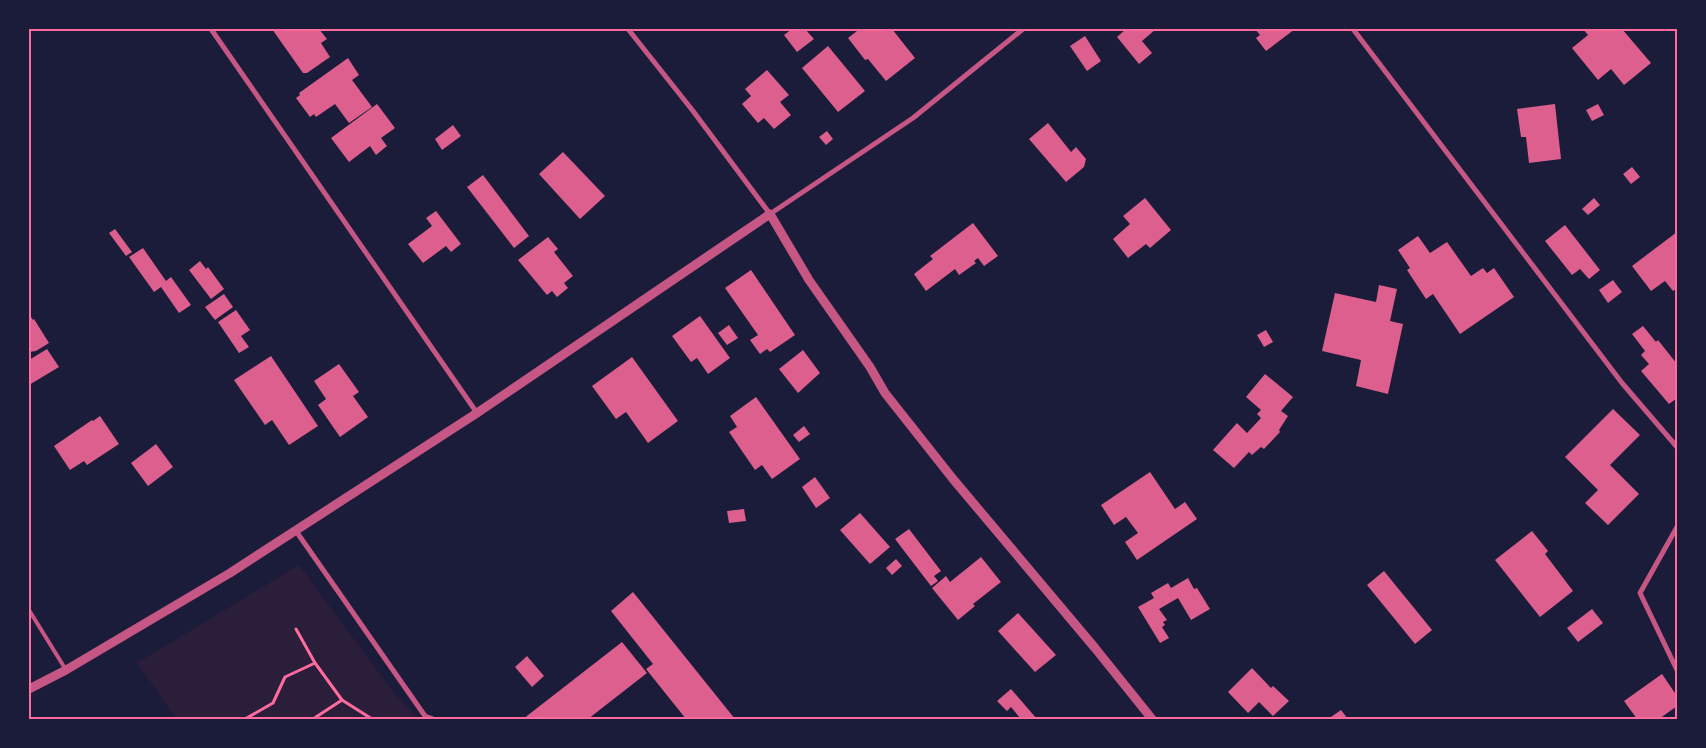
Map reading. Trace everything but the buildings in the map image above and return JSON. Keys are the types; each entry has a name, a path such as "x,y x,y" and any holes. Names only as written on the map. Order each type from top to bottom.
{"street":[{"path":"210,29 477,413"},
{"path":"628,29 693,111 770,214 809,280 870,367 885,394 1152,719"},
{"path":"29,688 66,670 230,574 477,413 913,118 1023,29"},
{"path":"1353,29 1622,383 1677,447"},
{"path":"1677,527 1640,593 1677,670"},
{"path":"296,531 426,716 433,719"}],"lane":[{"path":"29,610 66,670"}],"path":[{"path":"296,629 315,663 342,700 372,719"},
{"path":"245,719 273,703 285,677 315,663"},
{"path":"312,719 342,700"}],"shaded area":[{"path":"299,565 397,697 420,719 177,719 137,663"}]}
